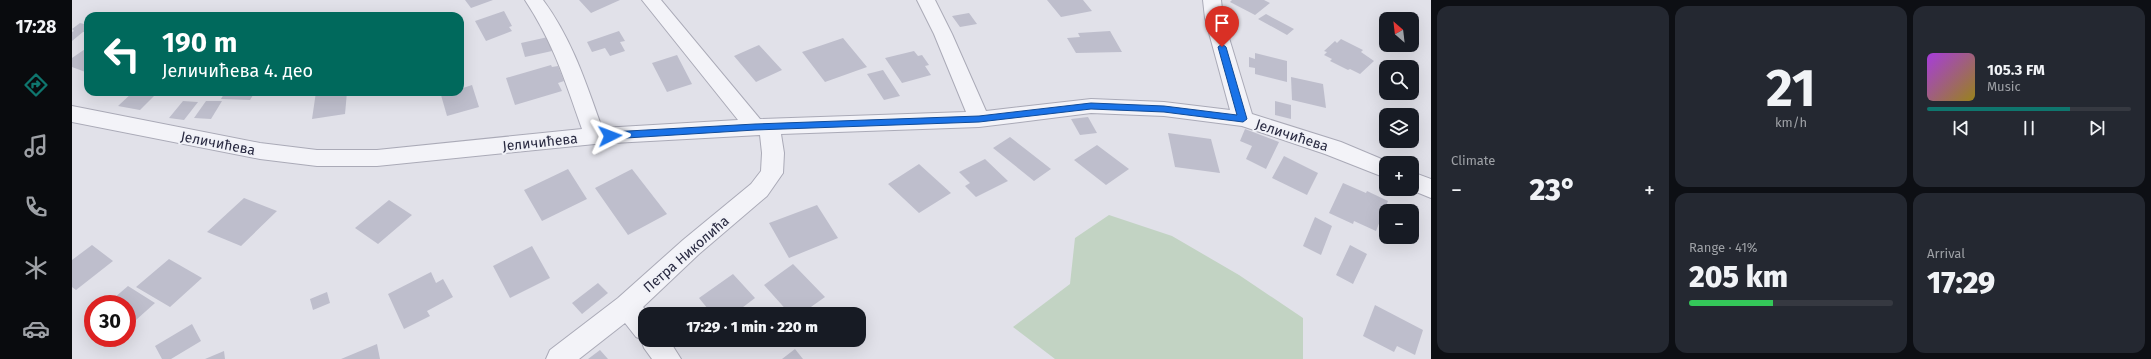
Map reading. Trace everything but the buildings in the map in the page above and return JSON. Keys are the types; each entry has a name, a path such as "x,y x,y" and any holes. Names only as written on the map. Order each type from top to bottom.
{"street":[{"path":"534,0 548,18 562,47 595,136"},
{"path":"651,0 762,127"},
{"path":"926,0 943,34 979,119"},
{"path":"1212,0 1214,18 1243,119"},
{"name":"Јеличићева","path":"72,114 260,151 317,158 377,158 595,136 762,127 979,119 1091,106 1164,109 1243,119 1333,148 1379,167"},
{"name":"Петра Николића","path":"559,359 627,306 691,247 759,190 772,173 773,153 762,127"},
{"path":"1419,184 1431,189"},
{"path":"627,306 638,320"},
{"path":"659,347 668,359"}],"green space":[{"path":"1109,215 1172,236 1239,275 1303,318 1303,359 1055,359 1013,327 1070,284 1075,238"}],"route":[{"path":"610,136 755,127 979,119 1091,106 1164,109 1243,119 1222,47"}]}
